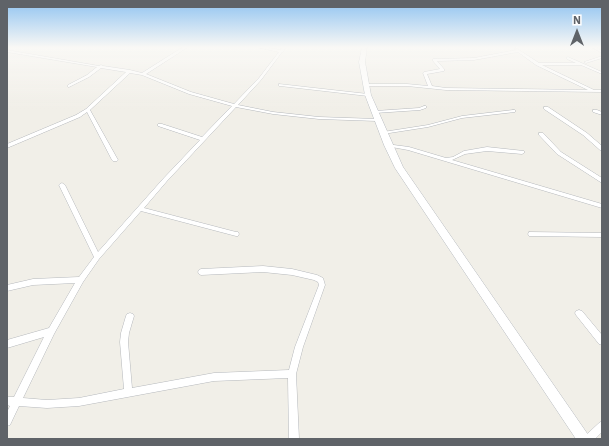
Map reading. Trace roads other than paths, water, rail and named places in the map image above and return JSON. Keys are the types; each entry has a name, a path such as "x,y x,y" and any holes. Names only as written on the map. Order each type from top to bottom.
{"main road":[{"path":"363,68 368,95 399,168 584,439"}],"street":[{"path":"69,86 88,76 99,68"},
{"path":"112,68 143,74 190,93 234,105 273,113 319,118 376,116 420,109 424,107"},
{"path":"143,74 153,68"},
{"path":"7,422 51,331 98,257 140,208 234,105 260,79 269,68"},
{"path":"430,87 425,73 443,70 441,68"},
{"path":"545,68 594,90"},
{"path":"593,68 602,73"},
{"path":"7,146 71,120 88,110 130,71"},
{"path":"280,85 368,95"},
{"path":"366,85 602,90"},
{"path":"546,108 585,134 602,149"},
{"path":"88,110 115,160"},
{"path":"383,133 428,126 462,117 514,111"},
{"path":"596,111 602,114"},
{"path":"160,125 203,139"},
{"path":"541,134 558,153 602,181"},
{"path":"388,145 409,149 602,206"},
{"path":"444,160 454,158 464,153 487,149 522,152"},
{"path":"454,158 460,164"},
{"path":"62,185 98,257"},
{"path":"140,208 236,234"},
{"path":"532,234 602,235"},
{"path":"201,272 263,269 292,272 315,277 321,280 322,285 299,347 292,374 294,439"},
{"path":"7,288 33,282 82,280"},
{"path":"579,313 602,341"},
{"path":"128,392 124,342 130,316"},
{"path":"7,344 51,331"},
{"path":"7,401 47,404 79,402 222,376 292,374"},
{"path":"588,439 602,426"}]}
